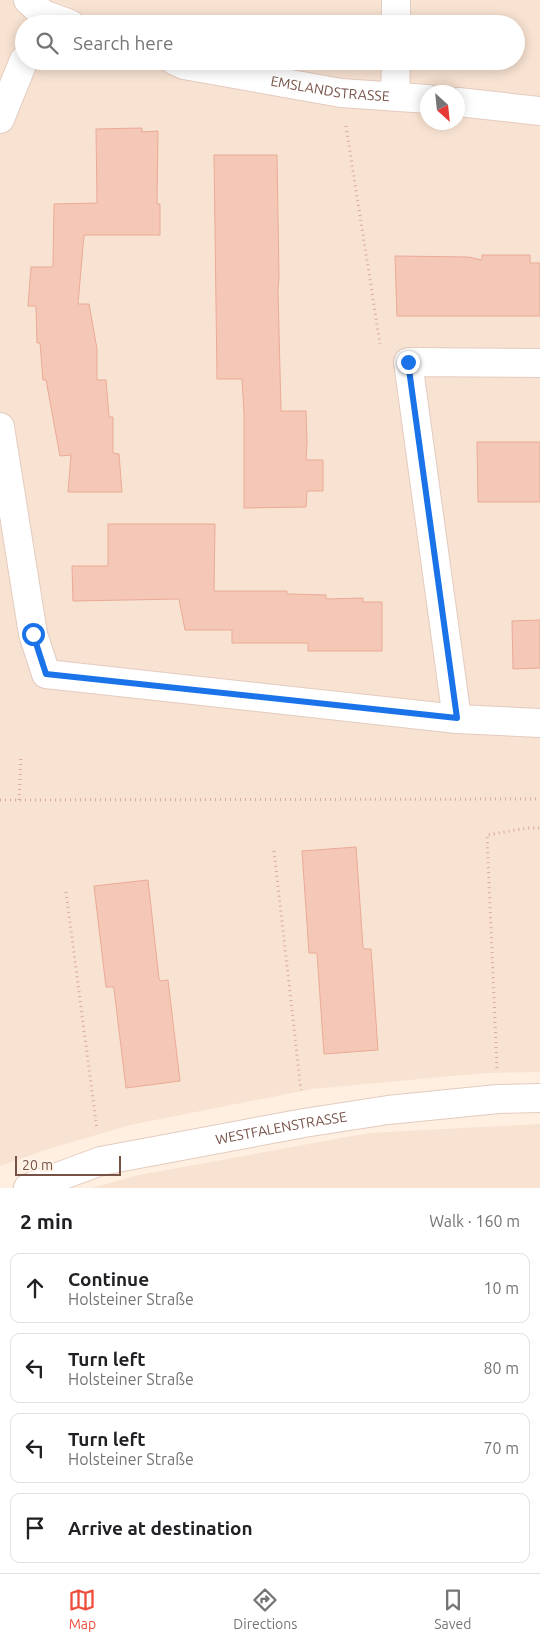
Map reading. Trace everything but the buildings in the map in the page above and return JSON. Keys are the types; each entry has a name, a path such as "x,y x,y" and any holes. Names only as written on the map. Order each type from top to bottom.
{"street":[{"path":"396,0 396,15"},
{"path":"0,119 20,70"},
{"name":"EMSLANDSTRASSE","path":"212,70 341,93 420,98"},
{"path":"395,96 396,70"},
{"path":"465,103 540,111"},
{"path":"457,718 408,362 540,363"},
{"path":"0,427 33,634 46,674 457,718 540,723"},
{"name":"WESTFALENSTRASSE","path":"28,1188 101,1161 304,1123 388,1110 498,1099 540,1098"}],"path":[{"path":"341,93 380,344 408,362"},
{"path":"19,800 21,755"},
{"path":"0,800 540,799"},
{"path":"498,1099 487,835 527,828 540,828"},
{"path":"274,851 304,1123"},
{"path":"66,892 101,1161"}],"shaded area":[{"path":"0,0 540,0 540,1072 485,1073 312,1089 130,1125 45,1150 0,1166"},
{"path":"540,1124 540,1188 92,1188 139,1175 369,1133"}],"route":[{"path":"33,634 46,674 457,718 408,362"}]}
